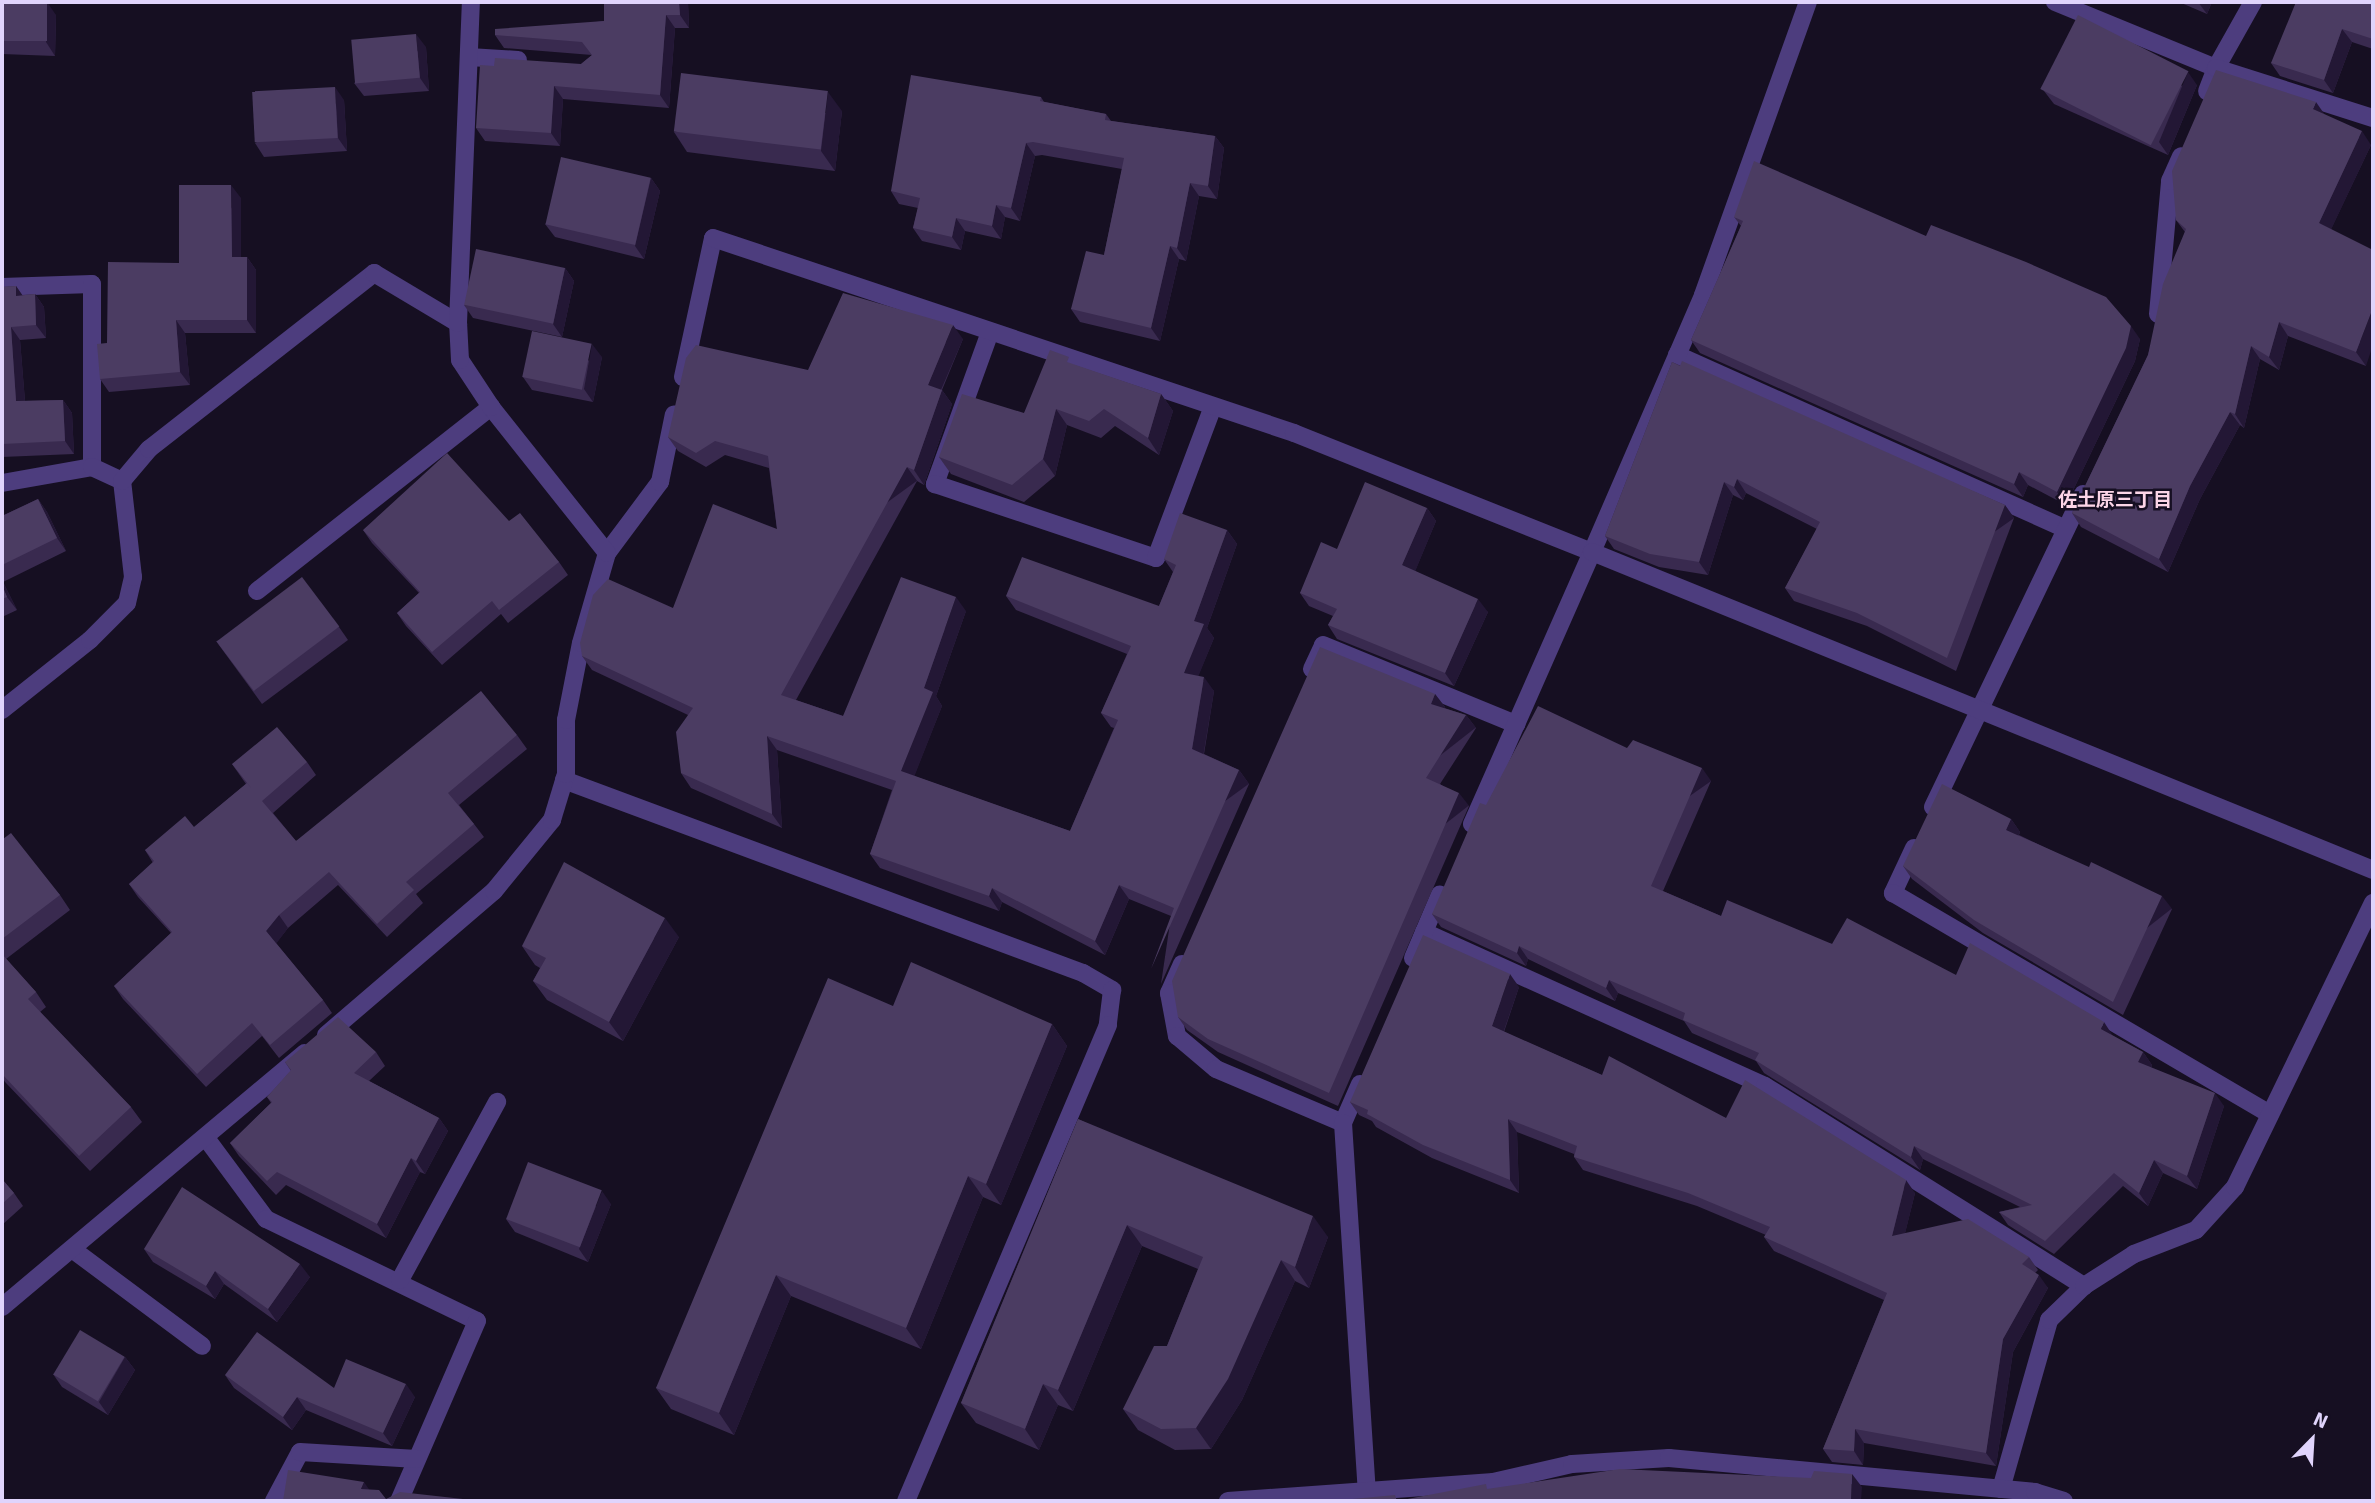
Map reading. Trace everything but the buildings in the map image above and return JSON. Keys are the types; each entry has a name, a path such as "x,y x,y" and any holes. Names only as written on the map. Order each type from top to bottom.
{"street":[{"path":"471,2 458,323 460,360 491,407 607,553"},
{"path":"1461,847 1703,295 1808,2"},
{"path":"2055,2 2216,68 2373,118"},
{"path":"2202,103 2216,68 2253,2"},
{"path":"469,57 537,62"},
{"path":"2152,339 2161,300 2170,181 2188,139"},
{"path":"2,1307 206,1138 494,891 552,820 564,780 566,720 581,643 607,553 660,482 713,238 1294,433 2373,870"},
{"path":"2,710 90,640 127,603 133,577 122,481 149,449 374,273 458,323"},
{"path":"2,288 92,284 92,467"},
{"path":"990,332 935,484 1156,558 1213,406"},
{"path":"1677,355 2066,529"},
{"path":"257,591 491,407"},
{"path":"2,483 92,467 122,481"},
{"path":"2089,482 1893,893 2269,1114"},
{"path":"1306,682 1323,645 1516,724"},
{"path":"564,780 1083,973 1112,990 1108,1025 906,1501"},
{"path":"1408,970 1451,871"},
{"path":"2001,1489 2049,1321 2084,1286 2134,1254 2196,1230 2235,1187 2373,903"},
{"path":"1424,932 1765,1086 2084,1286"},
{"path":"1191,943 1169,993 1177,1036 1216,1069 1343,1123"},
{"path":"1365,1072 1343,1123 1367,1492"},
{"path":"400,1280 497,1102"},
{"path":"206,1138 266,1219 400,1280 477,1321 399,1501"},
{"path":"72,1249 202,1346"},
{"path":"274,1501 300,1452 418,1459"},
{"path":"1228,1501 1493,1482 1572,1464 1669,1458 2001,1489 2064,1501"}],"district":[{"name":"佐土原三丁目","path":"2115,501"}]}
